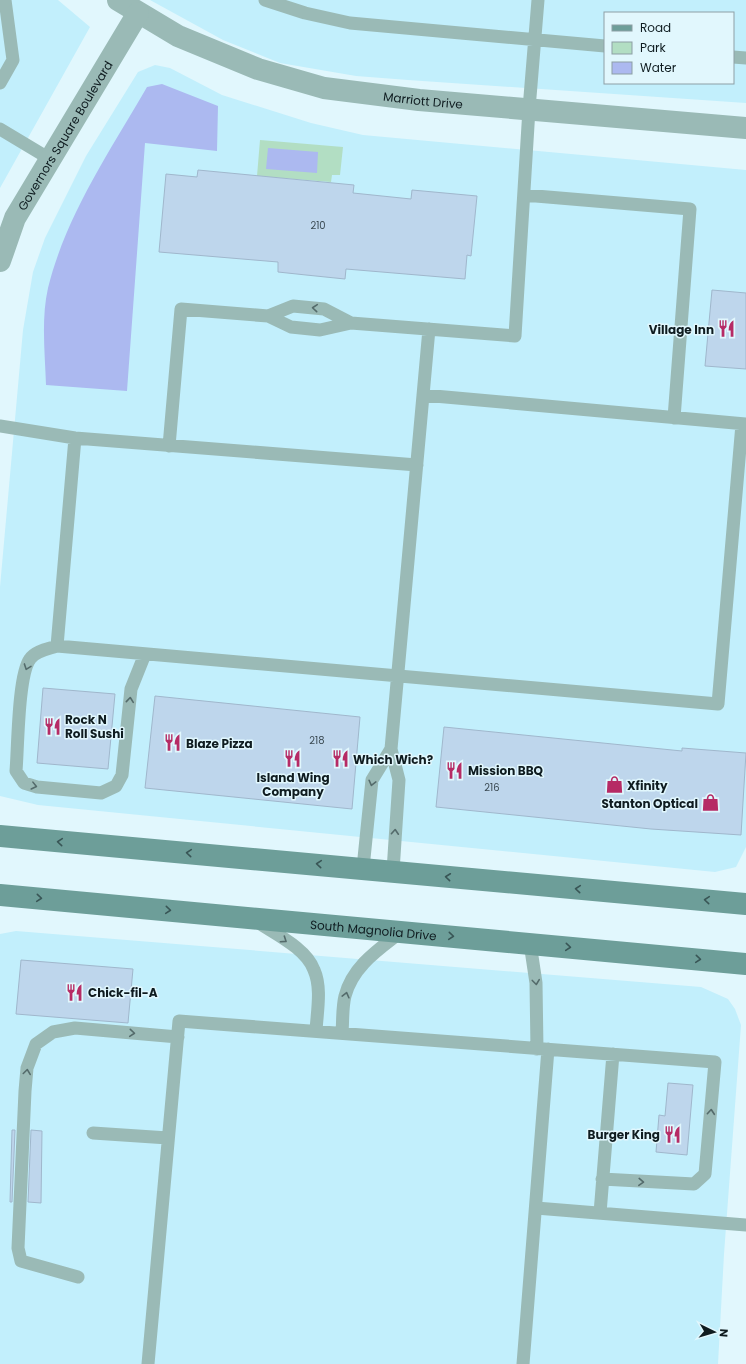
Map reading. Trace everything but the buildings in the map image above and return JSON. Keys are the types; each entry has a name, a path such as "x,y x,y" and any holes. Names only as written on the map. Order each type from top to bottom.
{"main road":[{"path":"0,836 746,904"},
{"name":"South Magnolia Drive","path":"0,895 746,964"}],"street":[{"name":"Marriott Drive","path":"118,0 142,6 178,36 258,69 324,88 419,100 746,128"},
{"name":"Governors Square Boulevard","path":"0,261 15,218 142,6"}],"lane":[{"path":"0,83 13,60 5,29 5,0"},
{"path":"264,0 304,13 350,23 604,46"},
{"path":"169,446 181,309 268,316 291,327 320,330 351,323 515,336 529,110 538,0"},
{"path":"734,57 746,58"},
{"path":"0,129 50,159"},
{"path":"524,195 690,209 674,418"},
{"path":"268,316 293,306 324,309 351,323"},
{"path":"393,871 398,780 391,749 429,329"},
{"path":"145,654 131,689 122,775 116,786 101,793 37,787 24,783 16,771 22,680 30,659 39,652 57,646 718,704 744,424 423,395"},
{"path":"0,426 75,438 417,465"},
{"path":"57,646 75,438"},
{"path":"364,868 372,780 391,749"},
{"path":"251,918 302,952 314,970 318,988 316,1031"},
{"path":"342,1033 345,997 351,979 362,963 401,932"},
{"path":"524,1364 536,1208 543,1049 530,944"},
{"path":"148,1364 179,1021 715,1062 705,1174 694,1184 602,1179"},
{"path":"78,1277 20,1261 18,1248 25,1091 27,1068 36,1044 53,1032 75,1028 178,1037"},
{"path":"600,1213 613,1054"},
{"path":"93,1133 168,1138"},
{"path":"536,1208 746,1225"}],"shaded area":[{"path":"0,0 58,0 90,27 0,188"},
{"path":"150,0 746,0 746,103 356,76 280,63 223,40"},
{"path":"155,65 170,68 222,95 311,123 363,135 746,170 746,847 736,867 715,872 38,805 0,796 0,587 23,330 33,272 45,238 86,156 138,72"},
{"path":"16,931 701,987 728,999 735,1009 741,1025 724,1254 718,1364 0,1364 0,934"}],"green space":[{"path":"260,140 343,147 340,175 332,175 331,182 257,176"}],"water":[{"path":"162,84 218,106 217,151 145,143 127,391 46,385 44,336 46,300 56,261 66,235 90,184 147,87"},
{"path":"268,148 318,152 317,173 266,169"}],"place":[{"name":"Village Inn","path":"727,329"},
{"name":"Rock N Roll Sushi","path":"52,726"},
{"name":"Blaze Pizza","path":"173,743"},
{"name":"Island Wing Company","path":"293,758"},
{"name":"Which Wich?","path":"340,759"},
{"name":"Mission BBQ","path":"455,770"},
{"name":"Xfinity","path":"614,785"},
{"name":"Stanton Optical","path":"711,803"},
{"name":"Chick-fil-A","path":"75,992"},
{"name":"Burger King","path":"673,1134"}]}
